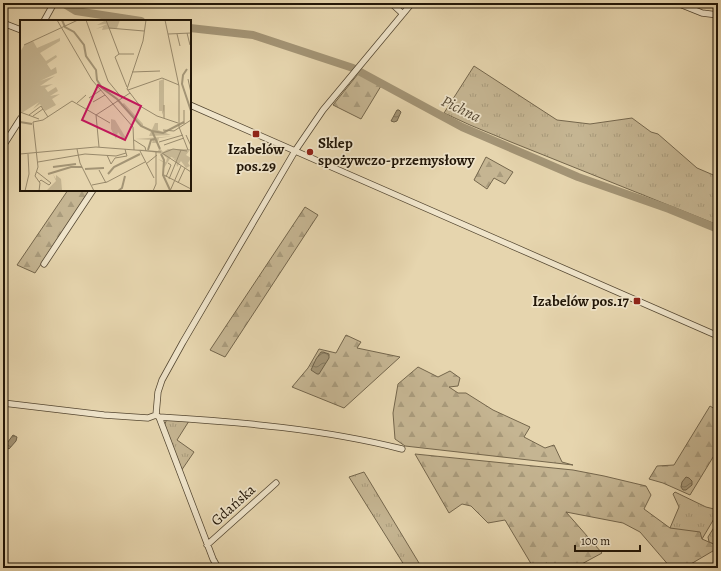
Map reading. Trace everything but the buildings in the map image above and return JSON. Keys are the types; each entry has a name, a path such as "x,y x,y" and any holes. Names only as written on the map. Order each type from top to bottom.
{"street":[{"path":"45,20 54,3"},
{"path":"391,3 403,14"},
{"path":"218,568 207,545 157,416 158,392 162,380 295,151 323,110 412,3"},
{"path":"677,3 702,13 718,15"},
{"path":"3,22 20,30"},
{"path":"191,105 718,336"},
{"path":"3,146 20,120"},
{"path":"44,264 92,191"},
{"path":"3,403 104,415 148,418 157,416 199,419 313,431 364,440 402,449"},
{"name":"Gdańska","path":"207,545 276,483"}],"green space":[{"path":"474,66 557,120 590,124 632,118 651,132 658,134 697,168 718,177 718,225 511,142 444,113"},
{"path":"358,74 381,86 361,119 333,105"},
{"path":"486,157 513,172 505,184 494,178 487,189 474,180"},
{"path":"67,191 90,191 35,273 17,265"},
{"path":"305,207 318,215 225,357 210,350"},
{"path":"346,335 361,342 357,348 400,357 344,408 292,387 308,368 319,349 336,353"},
{"path":"418,367 438,377 450,371 460,378 458,386 449,387 458,393 466,393 493,410 530,427 524,437 545,448 554,445 562,462 573,465 405,446 395,439 393,413 398,384"},
{"path":"710,406 718,411 718,449 690,495 663,483 649,479 657,466 674,465"},
{"path":"167,419 189,421 177,440 194,452 181,471 164,426"},
{"path":"415,454 573,470 646,486 651,495 644,509 670,528 700,532 702,539 718,546 718,548 684,568 671,568 640,532 623,523 566,512 602,553 578,566 579,568 550,568 547,563 533,567 505,520 488,523 471,506 462,504 449,513"},
{"path":"364,472 422,568 406,568 349,477"},
{"path":"675,492 706,507 718,510 702,539 670,528 679,507 673,494"},
{"path":"718,521 718,546 709,542 708,537"}],"water":[{"path":"397,110 401,112 397,121 391,121"},
{"path":"321,352 329,354 329,358 319,374 317,374 311,370"},
{"path":"13,435 17,437 16,441 9,449 5,446"},
{"path":"686,477 692,481 692,485 686,490 683,490 681,487 682,482"}],"waterway":[{"name":"Pichna","path":"63,3 76,11 134,20"},
{"name":"Pichna","path":"191,28 253,35 353,68 462,127 578,177 669,209 718,229"}],"place":[{"name":"Izabelów pos.29","path":"256,134"},
{"name":"Sklep spożywczo-przemysłowy","path":"310,152"},
{"name":"Izabelów pos.17","path":"637,301"}]}
